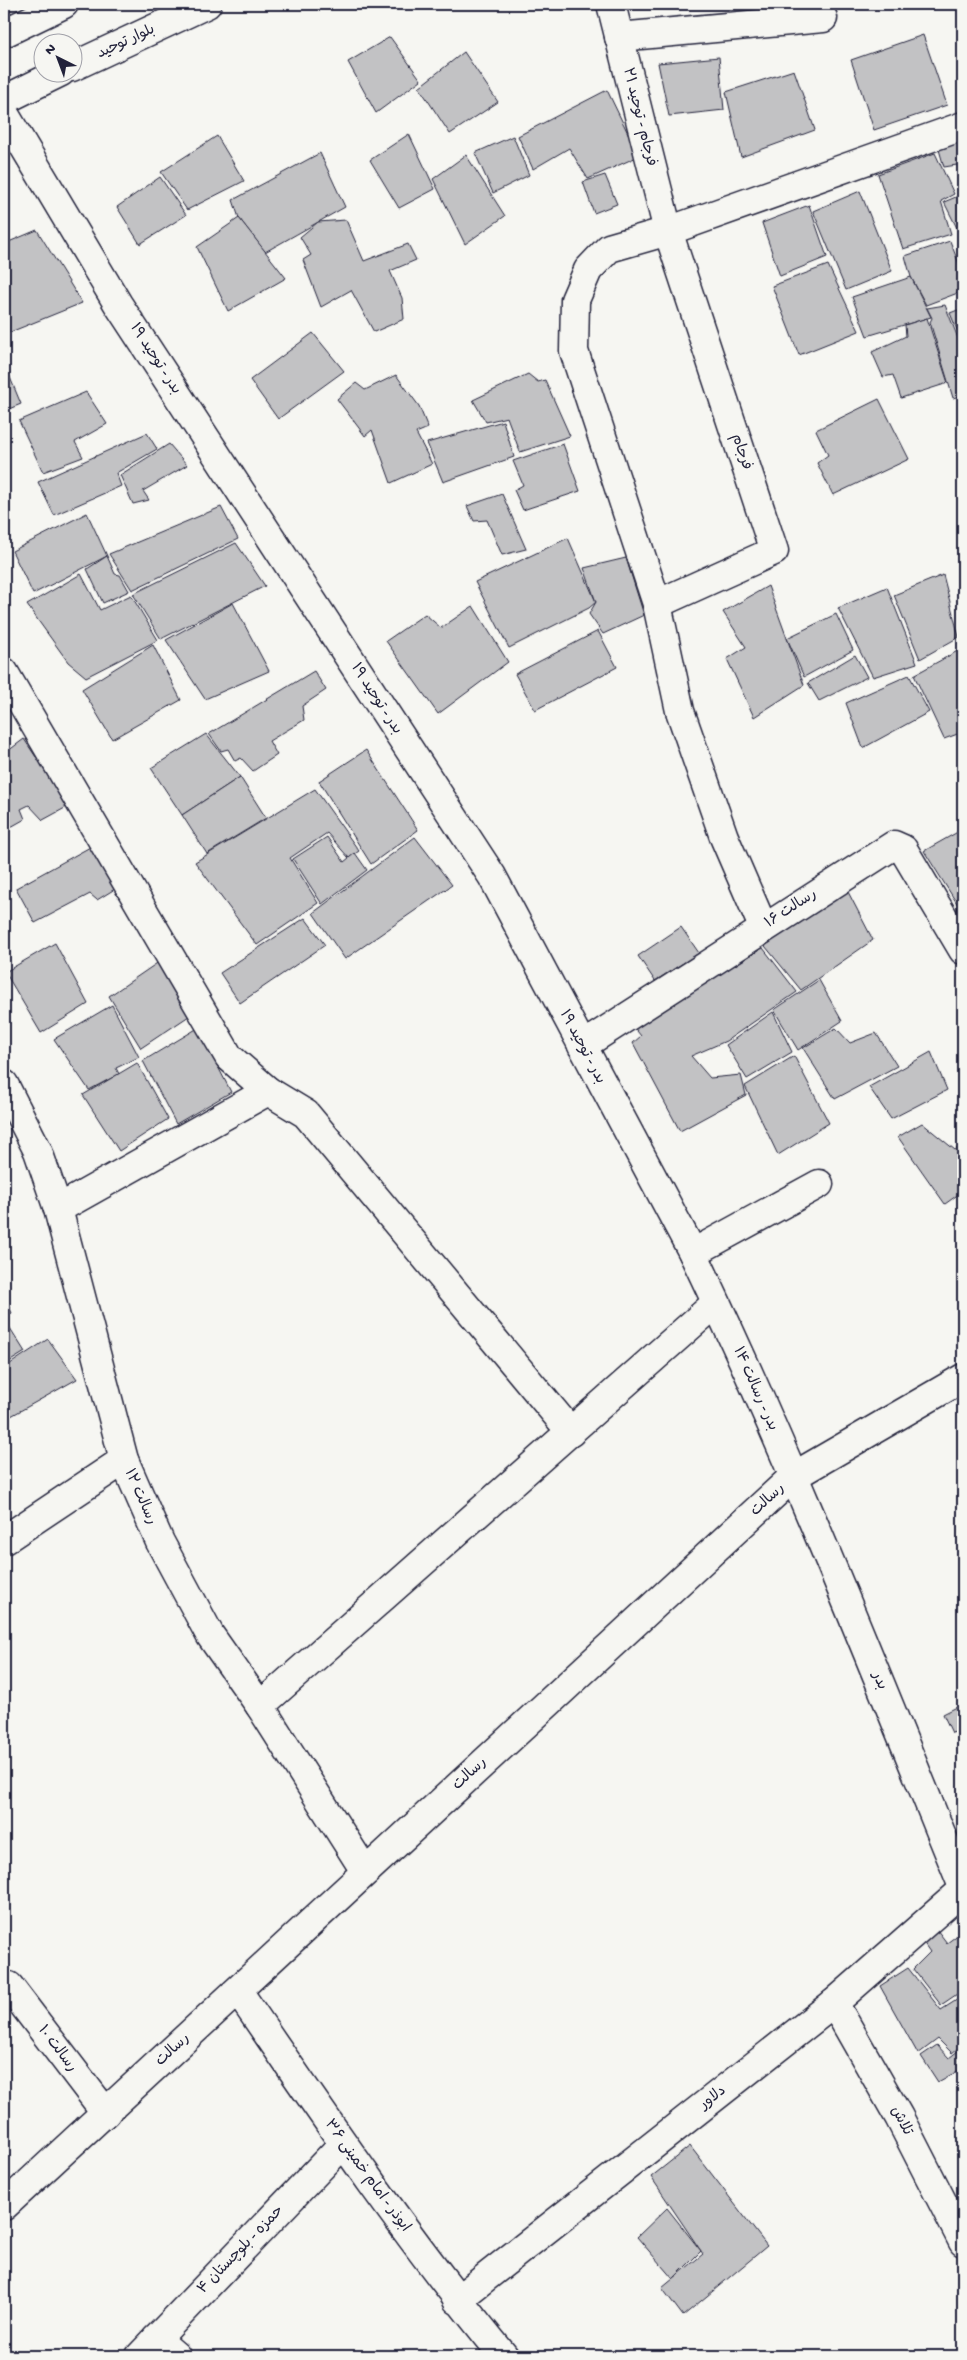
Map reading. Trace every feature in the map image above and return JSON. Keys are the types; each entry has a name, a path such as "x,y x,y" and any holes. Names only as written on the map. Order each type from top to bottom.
{"street":[{"path":"4,32 64,4"},
{"name":"بلوار توحید","path":"82,62 207,4"},
{"name":"فرجام - توحید ۲۱","path":"611,4 668,231"},
{"path":"619,37 823,18"},
{"path":"4,100 41,82"},
{"name":"بدر - توحید ۱۹","path":"4,113 118,304 492,876 693,1253 716,1303"},
{"path":"763,927 724,837 680,710 657,604 574,351 575,300 588,270 609,248 668,231 963,126"},
{"name":"فرجام","path":"657,604 774,551 668,231"},
{"path":"4,672 229,1057 268,1090 306,1114 571,1432"},
{"name":"رسالت ۱۶","path":"582,1046 763,927 894,844 903,849 963,950"},
{"name":"رسالت ۱۲","path":"4,1084 38,1151 58,1209 124,1460 160,1542 210,1635 260,1706 365,1871"},
{"path":"58,1209 268,1090"},
{"path":"693,1253 819,1184"},
{"path":"260,1706 716,1303"},
{"name":"بدر - رسالت ۱۴","path":"716,1303 794,1476"},
{"name":"رسالت","path":"4,2206 794,1476 963,1378"},
{"path":"4,1540 124,1460"},
{"name":"بدر","path":"794,1476 963,1888"},
{"name":"دلاور","path":"457,2300 834,2003 963,1888"},
{"name":"رسالت ۱۰","path":"9,1986 106,2113"},
{"name":"ابوذر - امام خمینی ۳۶","path":"238,1991 342,2145 457,2300 504,2356"},
{"name":"تلاش","path":"834,2003 899,2117 963,2242"},
{"name":"حمزه - بلوچستان ۴","path":"157,2351 342,2145"}],"building":[{"path":"923,35 947,105 874,130 851,60"},
{"path":"390,37 421,80 376,113 348,62"},
{"path":"464,52 498,102 450,134 419,87"},
{"path":"719,57 724,110 669,116 658,63"},
{"path":"794,70 815,130 741,157 726,92"},
{"path":"607,90 639,156 588,179 569,148 533,169 518,136"},
{"path":"409,134 435,189 399,208 370,160"},
{"path":"217,136 244,181 187,210 161,172"},
{"path":"513,136 529,175 493,193 475,153"},
{"path":"963,139 963,181 957,165 944,167 938,146"},
{"path":"320,153 345,207 265,252 239,218 233,200"},
{"path":"935,153 954,194 941,201 951,234 903,249 878,174"},
{"path":"466,155 505,216 465,244 433,179"},
{"path":"605,175 617,204 594,213 583,182"},
{"path":"160,177 186,215 140,244 117,207"},
{"path":"860,191 892,271 846,290 813,211"},
{"path":"963,194 963,240 944,202"},
{"path":"809,205 827,257 780,276 762,223"},
{"path":"239,218 286,278 228,311 197,247"},
{"path":"346,220 364,261 408,244 416,260 390,271 402,298 404,319 374,332 351,290 321,307 303,260 311,255 300,237 318,222"},
{"path":"37,230 82,303 8,333 4,325 4,244"},
{"path":"950,241 963,274 963,291 926,305 911,277 905,256"},
{"path":"828,265 859,331 799,355 772,286"},
{"path":"911,277 931,317 867,336 852,297"},
{"path":"945,305 963,351 963,395 953,398 930,322 932,318 927,308"},
{"path":"963,308 963,344 950,313"},
{"path":"927,318 948,383 901,398 893,375 883,377 872,352 906,336 905,325"},
{"path":"313,333 344,371 278,419 250,380"},
{"path":"4,363 21,404 4,411"},
{"path":"528,374 538,382 545,380 570,436 520,452 507,417 486,422 473,400"},
{"path":"396,375 419,406 428,428 416,433 432,464 391,483 372,430 365,436 337,399 356,383 365,390"},
{"path":"86,392 107,424 75,442 83,457 43,472 19,421"},
{"path":"879,399 909,459 833,495 817,463 828,455 816,430"},
{"path":"503,421 514,457 443,482 427,443"},
{"path":"147,433 157,449 116,473 121,486 54,515 38,482"},
{"path":"169,444 187,465 143,491 149,500 133,504 120,475"},
{"path":"563,444 580,491 523,510 514,490 523,485 513,461"},
{"path":"502,494 526,549 502,555 487,520 474,521 467,506"},
{"path":"221,507 238,539 132,590 109,554"},
{"path":"87,513 107,556 33,594 12,551"},
{"path":"568,538 596,602 589,608 509,648 475,582"},
{"path":"236,543 265,586 161,639 133,594"},
{"path":"107,556 115,574 120,575 129,591 103,603 87,569"},
{"path":"626,558 644,615 603,634 589,614 596,602 584,568"},
{"path":"81,574 100,610 131,595 158,640 86,677 68,662 27,605"},
{"path":"943,575 959,637 920,659 894,595"},
{"path":"768,586 804,685 754,717 727,659 746,647 723,612"},
{"path":"887,587 917,663 873,677 838,608"},
{"path":"233,603 269,671 205,699 166,640"},
{"path":"473,606 508,662 438,714 386,641 425,614 441,628"},
{"path":"836,614 853,650 804,677 787,638"},
{"path":"598,631 617,667 535,710 515,674"},
{"path":"153,645 181,700 112,739 82,689"},
{"path":"963,648 963,732 944,739 914,675"},
{"path":"855,655 867,677 819,701 808,683"},
{"path":"314,671 326,690 302,706 304,720 269,741 277,755 253,771 241,758 235,761 228,749 221,751 209,734"},
{"path":"909,675 929,712 863,748 846,703"},
{"path":"206,734 240,777 182,815 151,768"},
{"path":"24,739 36,757 46,751 76,802 43,820 29,805 21,809 25,819 9,828 4,821 4,754"},
{"path":"366,750 418,830 371,864 319,781"},
{"path":"240,777 266,818 207,854 182,815"},
{"path":"315,789 359,851 349,858 327,833 290,858 318,903 257,945 195,862"},
{"path":"963,829 963,913 924,851"},
{"path":"327,837 344,862 355,853 367,870 322,904 293,859"},
{"path":"415,837 452,885 345,959 313,913"},
{"path":"92,846 123,884 97,900 90,894 35,923 16,888"},
{"path":"846,888 873,940 801,990 765,946"},
{"path":"305,918 325,945 240,1003 220,973"},
{"path":"681,927 699,953 655,981 638,956"},
{"path":"55,943 88,1004 41,1033 5,972"},
{"path":"763,948 797,992 726,1041 691,1056 710,1078 741,1075 746,1095 680,1131 633,1043 641,1036 633,1026"},
{"path":"166,957 198,1010 141,1048 109,996"},
{"path":"819,980 842,1021 798,1050 774,1010"},
{"path":"112,1005 139,1057 116,1068 119,1074 89,1090 54,1039"},
{"path":"773,1012 792,1052 747,1079 726,1045"},
{"path":"198,1028 231,1092 176,1124 143,1061"},
{"path":"836,1028 850,1043 876,1033 897,1066 835,1099 803,1048"},
{"path":"931,1052 947,1090 891,1119 869,1087"},
{"path":"794,1056 829,1123 778,1155 745,1086"},
{"path":"137,1063 168,1119 119,1151 83,1095"},
{"path":"922,1123 955,1150 963,1144 963,1191 945,1204 898,1137"},
{"path":"4,1296 12,1313 4,1318"},
{"path":"4,1321 25,1352 4,1365"},
{"path":"48,1339 77,1379 11,1416 4,1405 4,1368"},
{"path":"963,1704 963,1730 952,1733 943,1714"},
{"path":"937,1930 947,1943 963,1931 963,1990 941,2005 913,1969 930,1952 923,1942"},
{"path":"908,1968 941,2010 963,1996 963,2044 952,2053 938,2039 918,2054 880,1986"},
{"path":"937,2045 949,2058 963,2047 963,2068 938,2082 921,2056"},
{"path":"690,2146 767,2246 683,2316 662,2288 703,2254 651,2177"},
{"path":"667,2208 701,2251 673,2279 637,2237"}]}
